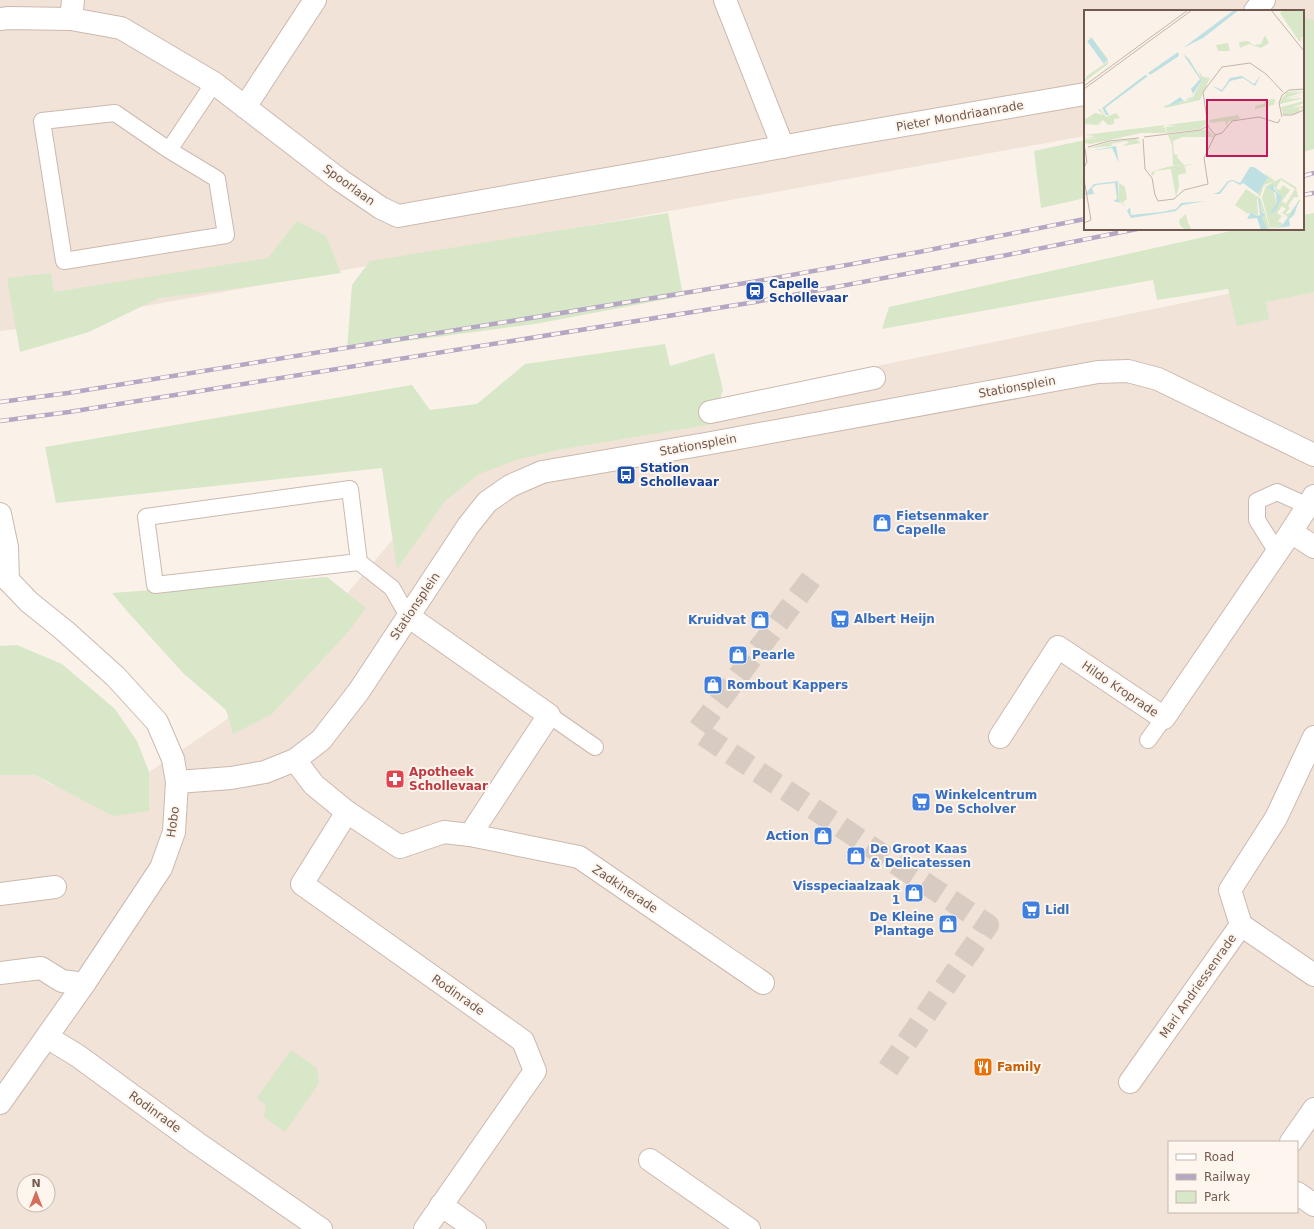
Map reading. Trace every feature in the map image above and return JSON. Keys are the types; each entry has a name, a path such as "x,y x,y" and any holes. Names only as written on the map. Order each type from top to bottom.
{"street":[{"path":"245,107 315,0"},
{"path":"725,0 783,147"},
{"path":"1257,10 1264,0"},
{"name":"Spoorlaan","path":"0,19 72,9 121,28 214,83 340,180 381,208 398,216 783,147"},
{"name":"Pieter Mondriaanrade","path":"783,147 1084,94"},
{"name":"Stationsplein","path":"177,782 231,778 266,772 295,760 321,740 359,691 486,502 510,486 542,472 711,444 1098,372 1128,371 1158,379 1314,455"},
{"path":"710,412 874,378"},
{"path":"1311,501 1291,532 1314,547"},
{"path":"0,514 7,547 4,585"},
{"name":"Hildo Kroprade","path":"1000,737 1058,647 1164,718 1291,532"},
{"name":"Hobo","path":"0,1103 84,984 161,868 174,832 177,782 173,759 157,722 116,677 65,631 29,602 4,585"},
{"path":"408,616 549,715 470,835"},
{"name":"Mari Andriessenrade","path":"1130,1082 1241,925 1230,890 1276,818 1314,737"},
{"name":"Zadkinerade","path":"295,760 314,785 347,812 400,847 444,832 470,835 579,857 763,983"},
{"name":"Rodinrade","path":"347,812 302,884 523,1040 535,1070 425,1229"},
{"path":"0,894 55,887"},
{"path":"1241,925 1314,975"},
{"path":"0,973 41,968 62,981 84,984"},
{"name":"Rodinrade","path":"47,1037 78,1056 197,1143 321,1229"},
{"path":"1292,1141 1314,1109"},
{"path":"650,1160 749,1229"},
{"path":"1298,1194 1314,1206"},
{"path":"441,1206 475,1229"}],"lane":[{"path":"169,150 214,83"},
{"path":"115,112 169,150 217,179 226,235 64,261 42,121 115,112"},
{"path":"359,562 350,489 146,517 155,585 359,562 392,588 408,616"},
{"path":"1277,552 1257,520 1257,501 1277,492 1311,501"},
{"path":"549,715 595,747"},
{"path":"1148,740 1164,718"}],"shaded area":[{"path":"0,0 1314,0 1314,94 1304,96 1304,10 1084,10 1084,136 18,329 0,331"},
{"path":"1314,276 1314,1229 0,1229 0,775 35,775 52,785 149,811 149,772 260,697 468,450"}],"green space":[{"path":"1304,18 1314,20 1314,149 1304,152"},
{"path":"1084,140 1084,198 1041,208 1034,151"},
{"path":"668,213 683,296 535,324 347,349 352,285 370,261"},
{"path":"1314,213 1314,292 1266,302 1269,319 1237,326 1228,289 1157,300 1153,280 882,329 889,307 1236,230 1304,230 1304,215"},
{"path":"297,221 326,236 341,273 159,298 89,332 20,352 7,278 51,273 54,292 268,258"},
{"path":"665,344 670,366 714,353 723,390 712,424 557,450 516,460 479,474 445,501 397,569 382,468 56,503 45,447 412,385 430,410 477,404 525,364"},
{"path":"327,577 366,608 348,632 272,714 233,734 226,710 183,673 112,593"},
{"path":"17,645 62,664 115,709 137,741 149,772 149,811 113,816 35,775 0,775 0,646"},
{"path":"291,1050 317,1068 319,1083 285,1132 264,1117 266,1105 257,1098"}],"tunnel":[{"path":"811,579 697,731 988,925 886,1072"}],"railway":[{"path":"1304,176 1314,173"},
{"path":"1304,195 1314,193"},
{"path":"0,402 68,393 752,282 919,252 1084,219"},
{"path":"0,421 69,412 755,302 1132,230"}],"place":[{"name":"Capelle Schollevaar","path":"755,291"},
{"name":"Station Schollevaar","path":"626,475"},
{"name":"Fietsenmaker Capelle","path":"882,523"},
{"name":"Albert Heijn","path":"840,619"},
{"name":"Kruidvat","path":"760,620"},
{"name":"Pearle","path":"738,655"},
{"name":"Rombout Kappers","path":"713,685"},
{"name":"Apotheek Schollevaar","path":"395,779"},
{"name":"Winkelcentrum De Scholver","path":"921,802"},
{"name":"Action","path":"823,836"},
{"name":"De Groot Kaas & Delicatessen","path":"856,856"},
{"name":"Visspeciaalzaak 1","path":"914,893"},
{"name":"Lidl","path":"1031,910"},
{"name":"De Kleine Plantage","path":"948,924"},
{"name":"Family","path":"983,1067"}]}
